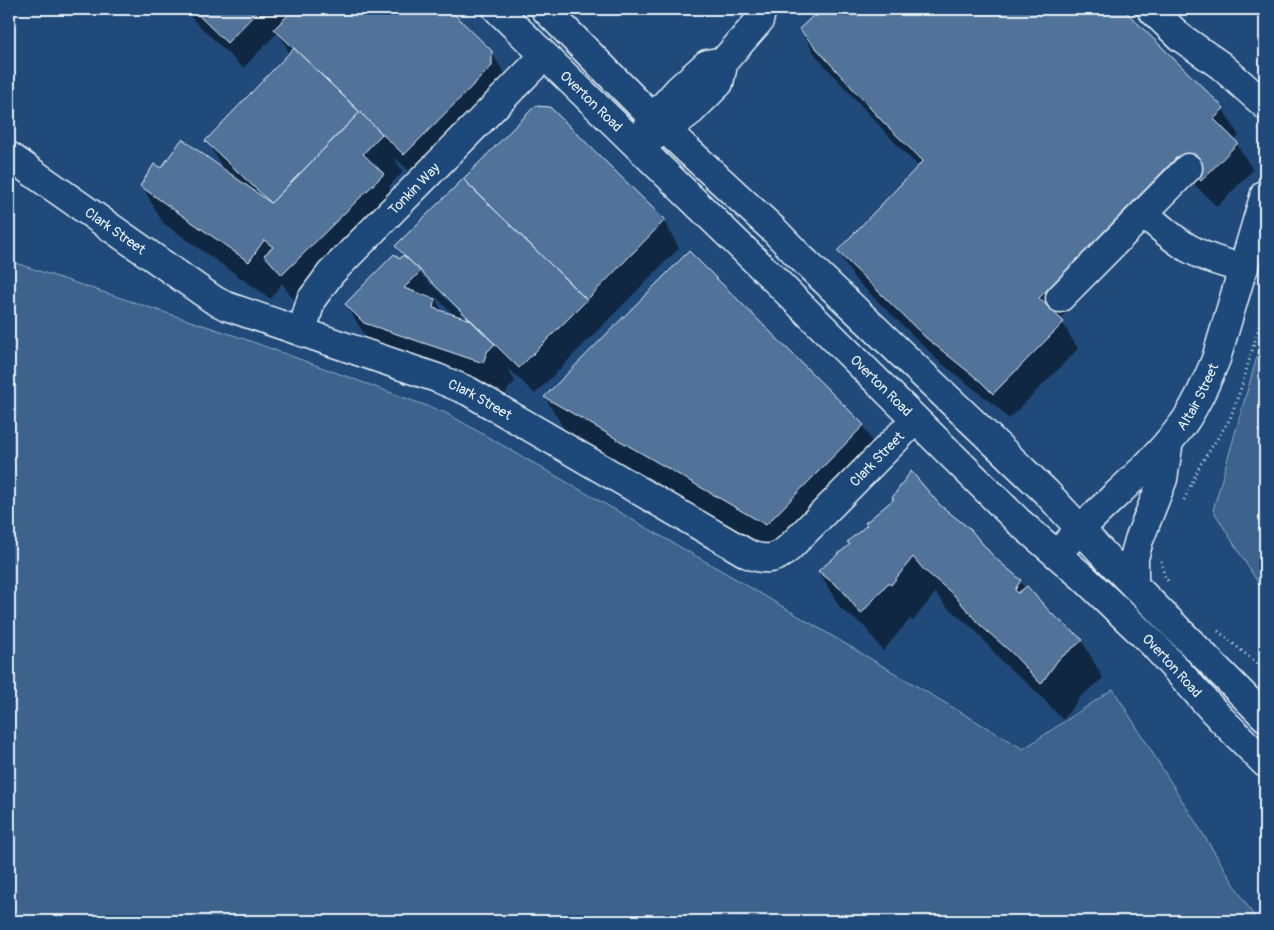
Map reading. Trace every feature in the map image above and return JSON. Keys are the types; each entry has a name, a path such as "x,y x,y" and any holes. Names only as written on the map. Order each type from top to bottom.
{"street":[{"name":"Overton Road","path":"497,9 1018,521 1084,578 1154,645 1265,763"},
{"name":"Overton Road","path":"545,9 659,124 774,230 1037,483 1080,530 1265,717"},
{"path":"637,146 659,124 678,90 706,64 724,61 759,21 762,9"},
{"path":"1150,9 1180,37 1220,65 1265,105"},
{"name":"Tonkin Way","path":"302,332 311,300 331,273 544,56"},
{"name":"Clark Street","path":"9,156 214,300 226,306 437,378 468,391 748,554 766,560 774,559 789,548 915,420"},
{"path":"1060,298 1188,168"},
{"name":"Altair Street","path":"1056,555 1169,441 1183,423 1206,384 1216,359 1265,194"},
{"path":"1144,213 1186,248 1221,263 1244,268"},
{"path":"1134,585 1134,558 1139,540 1163,479 1169,441"}],"path":[{"path":"1180,508 1200,465 1230,419 1265,306"},
{"path":"1161,555 1164,574 1173,589"},
{"path":"1217,630 1265,670"}],"shaded area":[{"path":"9,261 242,338 446,413 729,575 1023,749 1113,689 1257,921 9,921"},
{"path":"1265,329 1265,594 1213,510"}],"building":[{"path":"192,9 260,9 227,43"},
{"path":"294,9 449,9 492,51 492,66 404,155 274,29"},
{"path":"824,9 1123,9 1224,108 1214,119 1238,143 1201,181 1177,157 1039,298 1064,322 993,394 980,381 925,337 837,251 923,161 880,119 799,29 814,15 816,17"},
{"path":"294,48 360,112 271,203 205,141"},
{"path":"535,106 550,107 665,220 587,300 463,179"},
{"path":"360,112 382,134 363,154 384,174 282,275 264,255 273,247 264,240 249,262 140,186 154,164 161,168 182,139 271,203"},
{"path":"463,179 587,300 519,368 395,246"},
{"path":"689,251 864,425 766,525 544,397"},
{"path":"394,254 400,259 403,255 421,271 404,288 435,299 433,308 471,320 495,344 487,352 483,363 364,323 345,304"},
{"path":"911,471 940,505 970,529 994,557 1021,580 1015,590 1018,593 1027,586 1051,613 1083,640 1058,660 1041,684 1012,653 980,625 953,594 924,570 913,557 891,585 888,583 861,614 842,590 818,571 850,544 847,542 867,525 865,523 894,499 892,498"}]}
